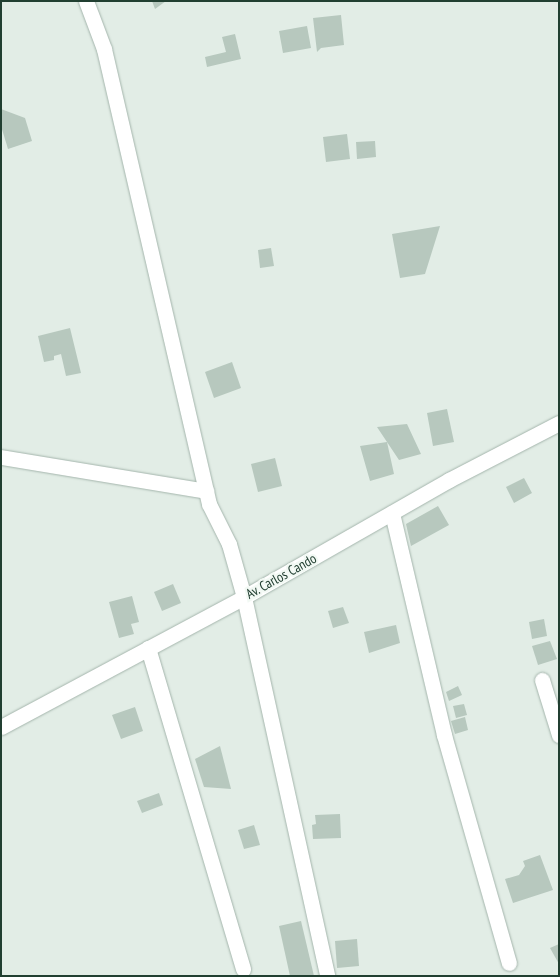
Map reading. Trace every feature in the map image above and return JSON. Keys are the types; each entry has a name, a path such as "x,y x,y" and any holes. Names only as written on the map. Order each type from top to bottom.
{"street":[{"path":"86,1 104,49 206,491 229,544 244,597 327,976"},
{"name":"Av. Carlos Cando","path":"1,727 244,597 392,513 559,423"},
{"path":"1,457 206,491"},
{"path":"392,513 444,735 509,963"},
{"path":"148,648 243,969"},
{"path":"542,680 559,735"}],"building":[{"path":"152,1 166,1 155,9"},
{"path":"341,15 344,45 321,48 317,52 313,18"},
{"path":"307,26 311,48 283,53 279,31"},
{"path":"235,34 241,59 207,67 205,57 226,52 222,37"},
{"path":"1,109 25,118 32,141 8,149 1,126"},
{"path":"347,134 350,159 326,162 323,137"},
{"path":"375,141 376,157 357,159 356,142"},
{"path":"440,226 425,274 400,278 392,234"},
{"path":"271,248 274,266 260,268 258,250"},
{"path":"70,328 81,373 66,376 61,354 54,356 54,360 44,362 38,336"},
{"path":"232,362 241,388 214,398 205,372"},
{"path":"447,409 454,442 433,446 427,413"},
{"path":"407,424 421,454 399,460 377,427"},
{"path":"387,442 394,474 370,481 360,446"},
{"path":"275,458 282,486 258,492 251,464"},
{"path":"524,478 532,493 514,503 506,487"},
{"path":"438,506 449,525 411,546 406,524"},
{"path":"173,584 181,603 162,611 154,592"},
{"path":"132,596 139,622 131,624 134,634 119,638 109,602"},
{"path":"343,607 349,623 333,628 328,611"},
{"path":"544,619 547,636 532,639 529,622"},
{"path":"396,625 400,643 369,653 364,632"},
{"path":"550,641 557,659 538,665 532,646"},
{"path":"458,686 462,695 449,701 446,692"},
{"path":"464,704 467,715 456,718 453,706"},
{"path":"135,707 143,731 121,739 112,715"},
{"path":"465,717 468,730 455,734 451,721"},
{"path":"220,746 231,789 204,787 195,759"},
{"path":"159,793 163,805 142,813 137,801"},
{"path":"340,814 341,838 313,839 312,825 316,824 315,815"},
{"path":"254,825 260,845 244,849 238,830"},
{"path":"540,855 553,890 513,903 505,879 519,875 525,866 523,861"},
{"path":"301,921 314,976 290,976 279,926"},
{"path":"357,939 359,966 337,968 335,941"},
{"path":"559,944 559,964 550,948"}]}
